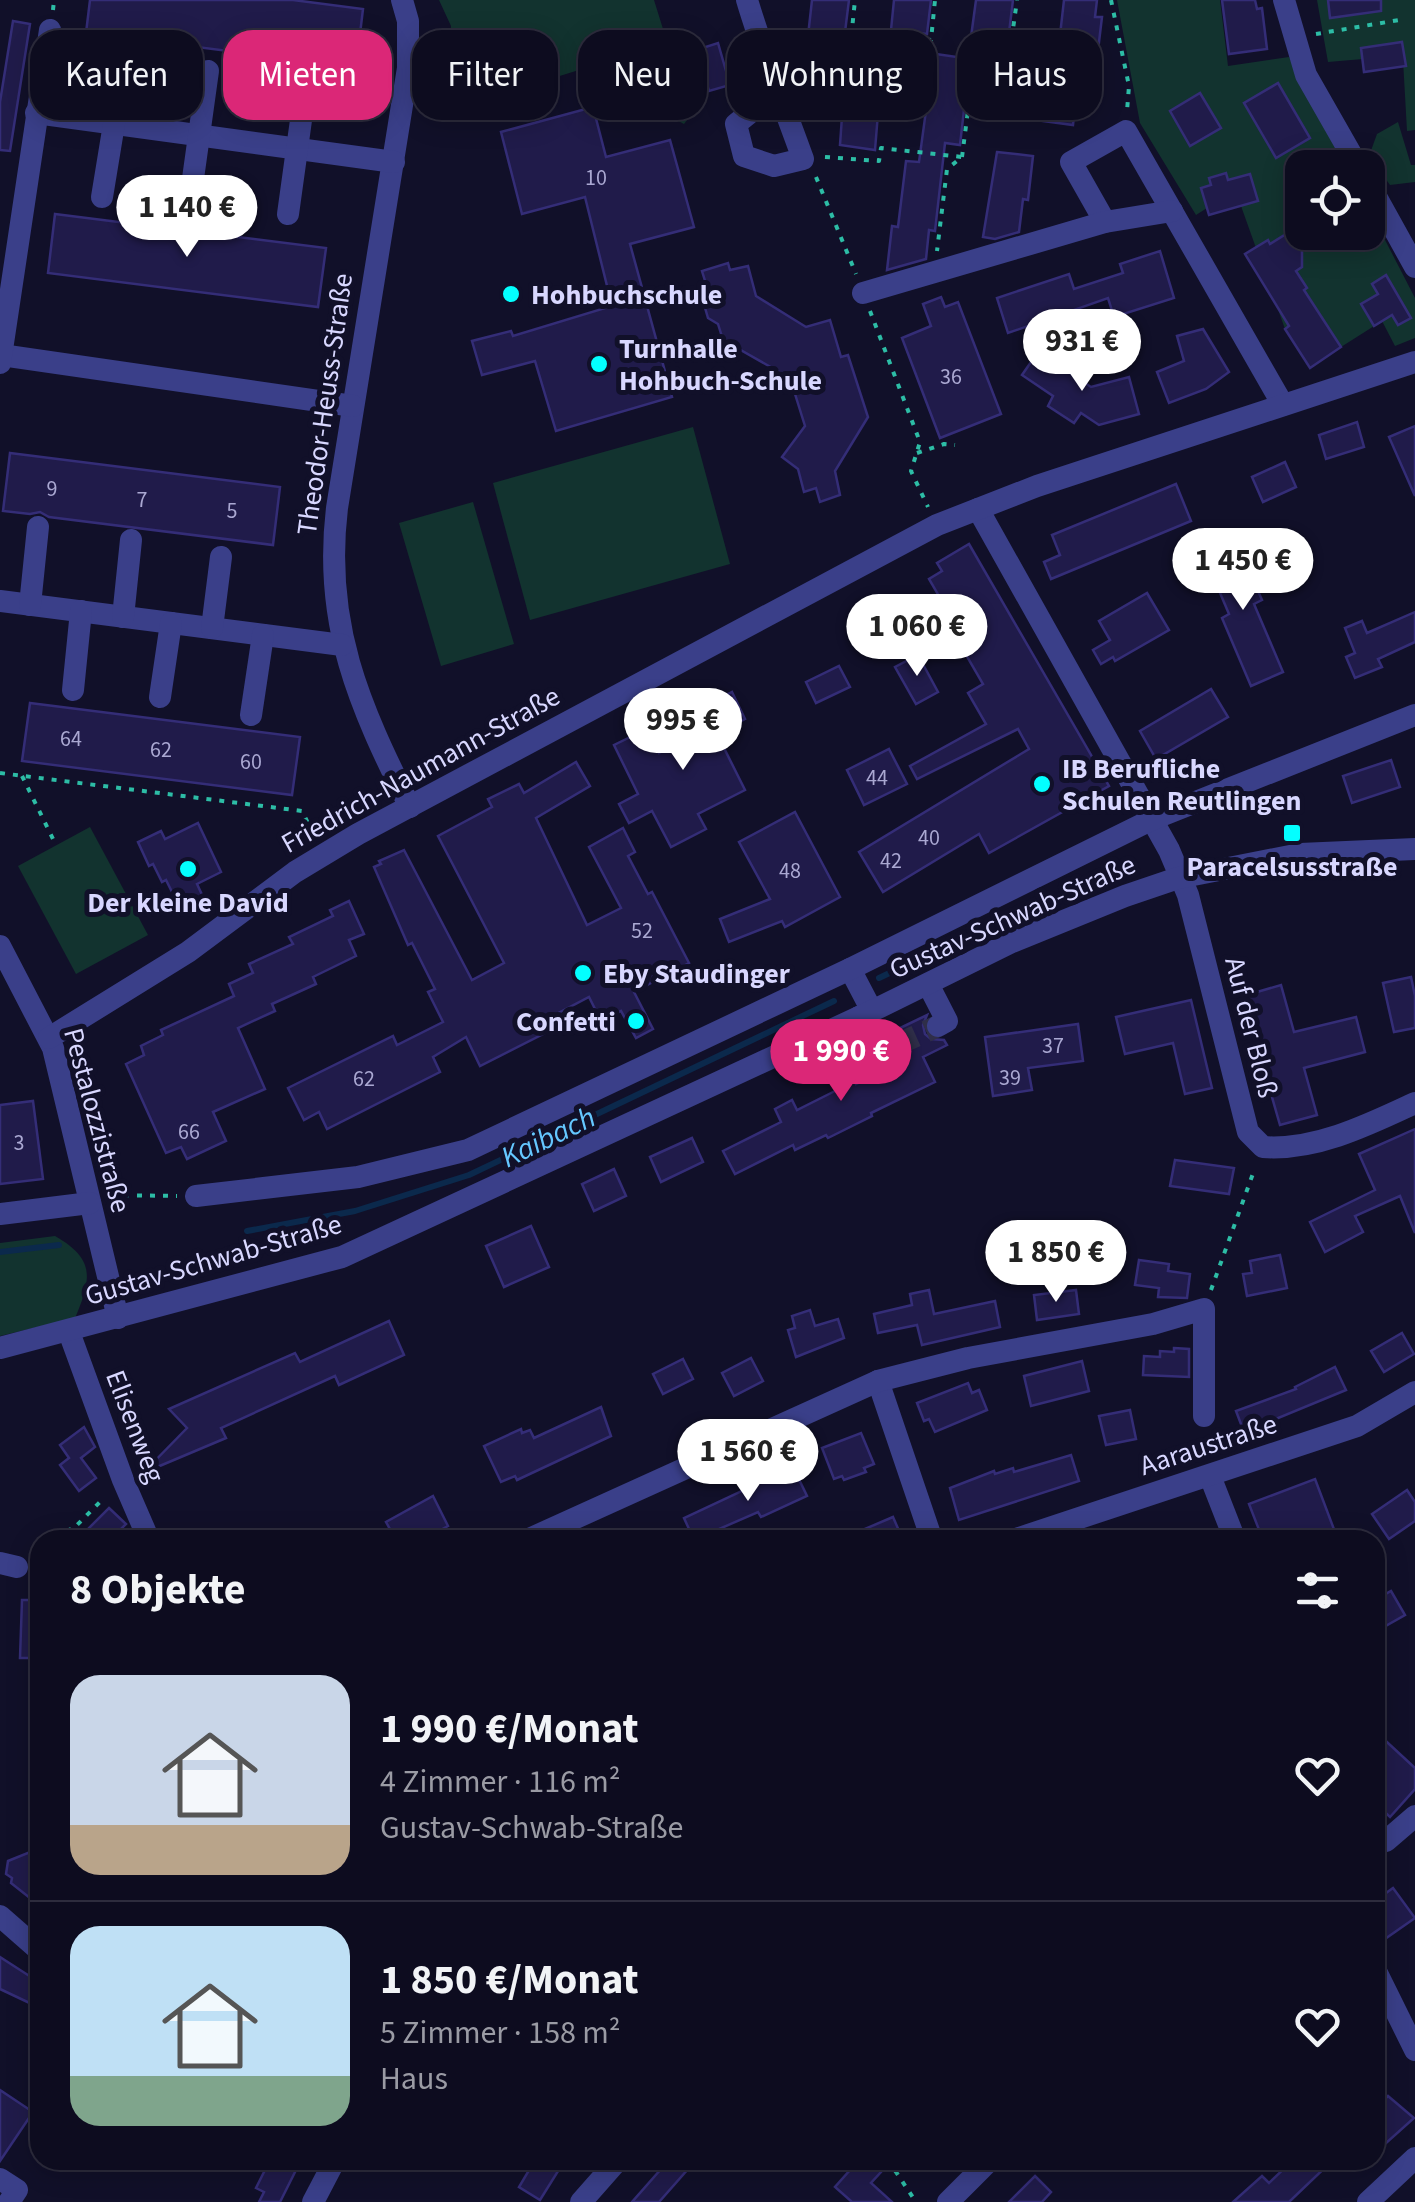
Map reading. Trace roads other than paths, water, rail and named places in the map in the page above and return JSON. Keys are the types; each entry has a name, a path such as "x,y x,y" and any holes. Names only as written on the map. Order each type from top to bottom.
{"street":[{"name":"Theodor-Heuss-Straße","path":"402,0 410,44 333,546 342,645 360,703 410,806"},
{"path":"748,0 756,30"},
{"path":"1284,0 1310,84 1348,150"},
{"path":"190,200 208,71"},
{"path":"778,90 803,159 774,166 744,156 736,124 778,90"},
{"path":"0,362 35,120"},
{"path":"85,120 394,162"},
{"path":"102,197 114,120"},
{"path":"288,214 300,120"},
{"path":"1105,222 1070,162 1126,131 1282,405"},
{"path":"863,293 1105,222 1172,211"},
{"path":"1385,212 1415,266"},
{"path":"1,355 353,406"},
{"name":"Friedrich-Naumann-Straße","path":"49,1038 188,952 324,854 937,525 1036,486 1415,362"},
{"path":"978,509 1153,819 1178,878"},
{"path":"30,605 38,527"},
{"path":"122,616 131,540"},
{"path":"212,628 221,557"},
{"path":"0,601 342,645"},
{"path":"73,690 82,611"},
{"path":"160,696 171,623"},
{"path":"251,716 263,635"},
{"name":"Gustav-Schwab-Straße","path":"196,1196 358,1177 468,1150 850,969 1153,819 1415,715"},
{"name":"Gustav-Schwab-Straße","path":"0,1348 342,1257 1028,936 1125,896 1178,878 1300,854 1415,848"},
{"name":"Auf der Bloß","path":"1178,878 1188,895 1248,1132 1262,1147 1289,1149 1367,1126 1415,1103"},
{"name":"Pestalozzistraße","path":"0,946 49,1038 118,1318"},
{"name":"Gustav-Schwab-Straße","path":"850,969 865,1014"},
{"path":"928,984 947,1021 938,1026"},
{"path":"865,1014 878,1054 896,1045"},
{"path":"0,1214 89,1199"},
{"path":"549,1530 878,1381 968,1358 1152,1324 1204,1309 1204,1416"},
{"name":"Elisenweg","path":"69,1332 144,1530"},
{"path":"878,1381 929,1530"},
{"name":"Aaraustraße","path":"1043,1530 1357,1426 1415,1392"},
{"path":"1210,1476 1232,1530"},
{"path":"1385,1841 1415,1816"},
{"path":"0,1916 30,1942"},
{"path":"1385,1989 1415,2050"},
{"path":"1368,2202 1415,2158"},
{"path":"313,2202 331,2170"},
{"path":"581,2202 609,2170"},
{"path":"948,2202 980,2170"}],"waterway":[{"name":"Kaibach","path":"879,978 919,959"},
{"name":"Kaibach","path":"247,1231 355,1211 469,1175 834,1001"},
{"name":"Kaibach","path":"0,1252 59,1245"}],"tunnel":[{"path":"896,1045 938,1026"}],"place":[{"name":"Hohbuchschule","path":"511,294"},
{"name":"Turnhalle Hohbuch-Schule","path":"599,364"},
{"name":"IB Berufliche Schulen Reutlingen","path":"1042,784"},
{"name":"Paracelsusstraße","path":"1292,833"},
{"name":"Der kleine David","path":"188,869"},
{"name":"Eby Staudinger","path":"583,973"},
{"name":"Confetti","path":"636,1021"}]}
